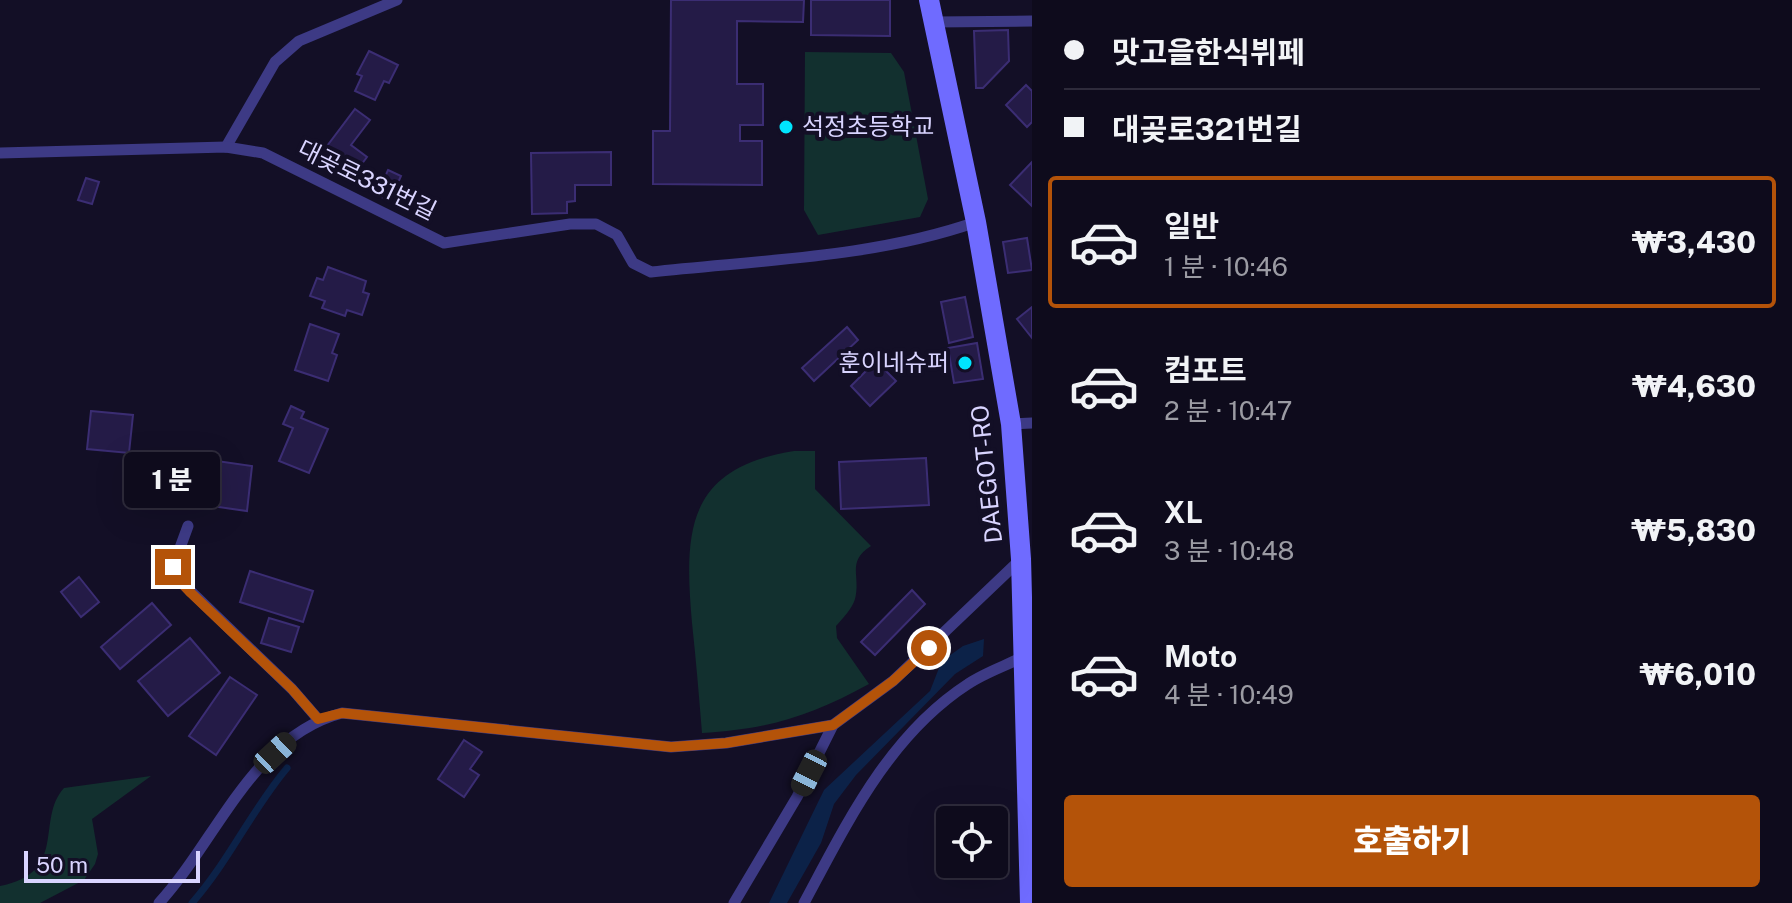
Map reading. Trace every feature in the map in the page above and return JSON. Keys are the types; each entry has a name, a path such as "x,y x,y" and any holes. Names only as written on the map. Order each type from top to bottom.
{"street":[{"name":"DAEGOT-RO","path":"929,0 976,222 1011,424 1021,559 1030,903"}],"lane":[{"path":"226,147 275,62 299,41 397,0"},
{"path":"934,22 1032,21"},
{"name":"대곶로331번길","path":"0,153 226,147 263,153 444,243 570,224 596,224 617,235 633,263 651,272 845,251 935,237 976,222"},
{"path":"1011,424 1032,423"},
{"path":"188,526 173,567 180,581 292,689 318,719"},
{"path":"159,903 182,879 260,766 318,719 342,713 671,747 741,741 833,725 893,681 992,590 1021,559"},
{"path":"804,903 867,788 921,723 968,683 1023,657"},
{"path":"734,903 797,797 833,725"}],"green space":[{"path":"805,52 891,53 904,72 928,199 920,217 818,235 804,210"},
{"path":"794,451 815,451 815,489 871,546 857,563 854,603 836,626 837,638 869,684 828,705 789,719 702,733 690,590 692,533 700,509 712,489 731,472 758,459"},
{"path":"151,776 92,819 98,854 84,880 40,903 0,903 0,886 35,870 43,858 51,815 64,788"}],"water":[{"path":"984,639 983,656 955,674 856,775 834,804 821,843 787,903 769,903 824,790 930,691 939,668 949,656 963,646"}],"building":[{"path":"671,0 804,0 803,22 737,21 737,84 763,84 763,125 740,125 740,141 762,141 762,185 653,184 653,131 670,131"},
{"path":"811,0 890,0 890,36 811,35"},
{"path":"1008,30 1009,61 983,88 976,88 974,31"},
{"path":"369,51 398,65 389,83 384,81 375,100 355,91 362,76 357,74"},
{"path":"1026,85 1032,91 1032,122 1027,127 1006,105"},
{"path":"355,109 370,120 351,145 367,157 355,173 324,150"},
{"path":"611,152 611,185 575,185 575,201 567,202 567,213 532,214 531,153"},
{"path":"1032,162 1032,206 1010,185"},
{"path":"388,170 401,176 390,201 377,195"},
{"path":"86,178 99,182 92,204 78,200"},
{"path":"1027,238 1032,270 1008,273 1003,242"},
{"path":"328,267 366,281 363,292 369,294 362,315 347,310 345,316 322,308 325,301 310,296 317,278 323,280"},
{"path":"965,297 973,337 949,343 941,302"},
{"path":"1032,307 1032,338 1017,319"},
{"path":"310,324 339,334 332,353 337,355 328,381 295,370"},
{"path":"847,327 858,340 814,381 802,368"},
{"name":"훈이네슈퍼","path":"977,343 983,379 954,383 948,348"},
{"path":"876,361 896,381 870,406 851,386"},
{"path":"291,406 304,412 301,418 328,429 309,473 279,461 293,428 283,424"},
{"path":"91,411 133,415 129,453 87,449"},
{"path":"196,458 252,466 247,511 190,503"},
{"path":"926,458 929,505 841,509 839,462"},
{"path":"250,571 313,591 303,622 240,602"},
{"path":"79,577 99,602 81,617 61,592"},
{"path":"912,590 925,604 875,655 861,642"},
{"path":"152,603 171,625 120,669 101,647"},
{"path":"269,618 299,627 291,652 261,643"},
{"path":"190,638 220,673 168,716 138,681"},
{"path":"230,677 257,695 216,755 189,736"},
{"path":"464,740 482,752 470,769 479,775 464,797 438,779"}],"waterway":[{"path":"192,903 287,768"}],"place":[{"name":"석정초등학교","path":"786,127"},
{"name":"훈이네슈퍼","path":"965,363"}],"route":[{"path":"173,567 191,593 292,689 318,719 342,713 671,747 726,743 833,725 893,681 929,648"}]}
